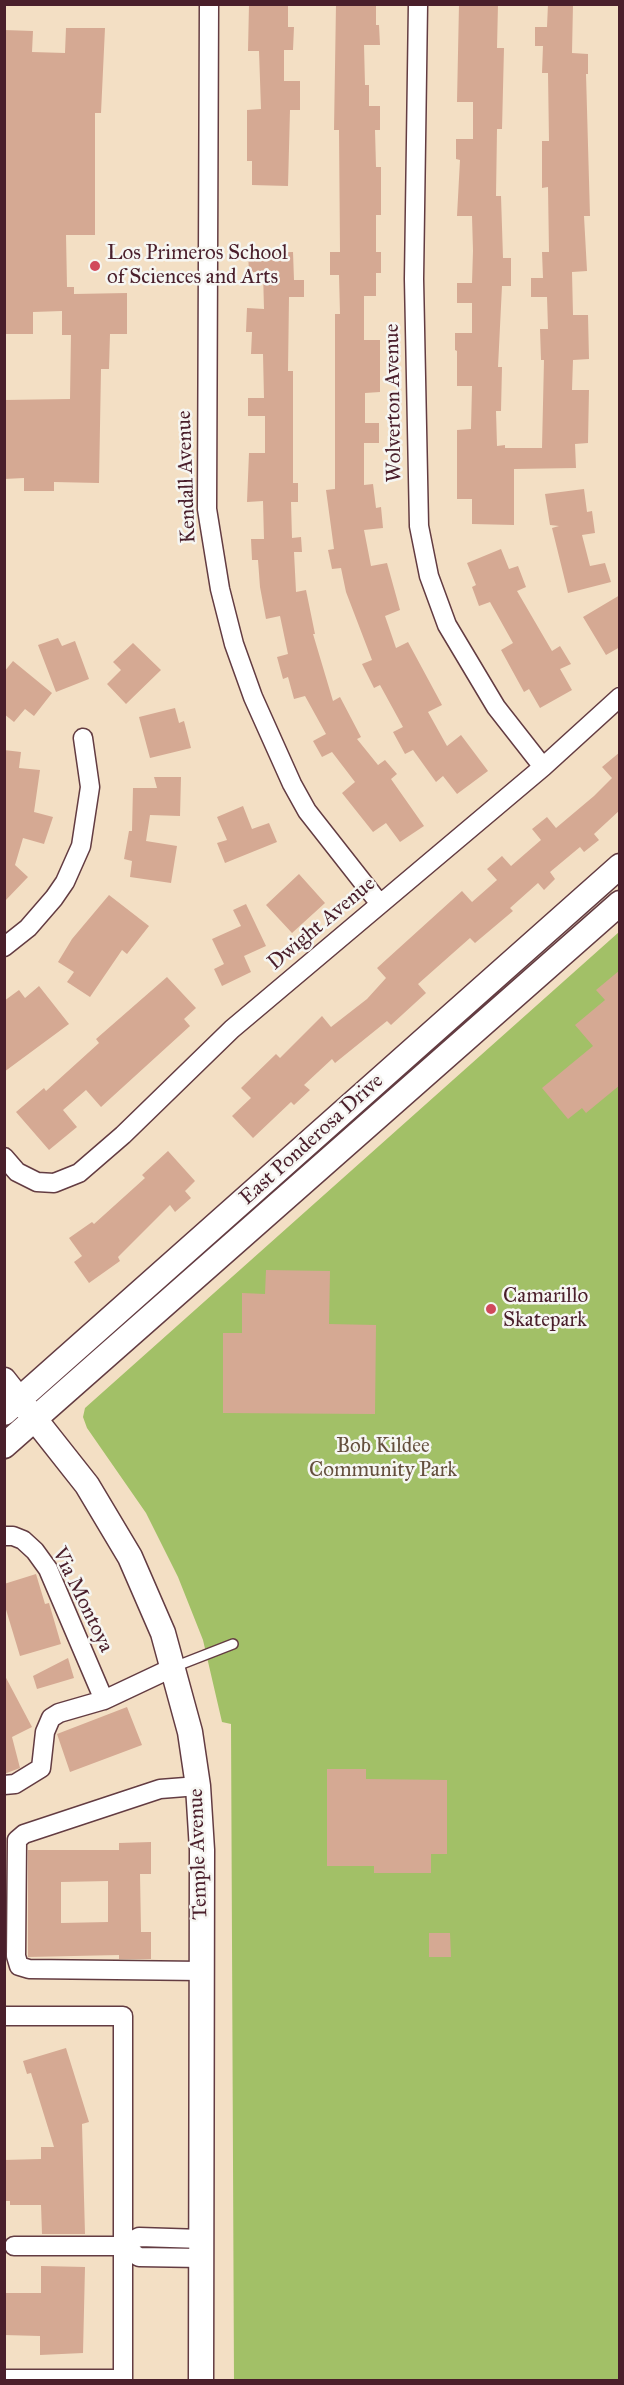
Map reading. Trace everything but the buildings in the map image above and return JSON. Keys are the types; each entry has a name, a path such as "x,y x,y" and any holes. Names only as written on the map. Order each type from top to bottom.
{"main road":[{"name":"East Ponderosa Drive","path":"12,1406 620,866"},
{"name":"East Ponderosa Drive","path":"4,1446 37,1420 620,903"},
{"name":"Temple Avenue","path":"4,1380 12,1406 37,1420 87,1485 113,1525 146,1589 174,1667 190,1732 198,1786 202,1850 201,2380"}],"street":[{"name":"Kendall Avenue","path":"210,4 207,509 220,589 234,644 253,697 292,784 308,811 380,904"},
{"name":"Wolverton Avenue","path":"418,4 414,279 419,526 429,576 447,625 496,706 543,767"},
{"name":"Dwight Avenue","path":"4,1157 17,1172 27,1179 54,1183 69,1179 97,1158 232,1029 543,767 620,697"},
{"path":"4,946 28,928 54,898 81,846 90,787 83,738"},
{"name":"Via Montoya","path":"4,1536 13,1536 23,1540 35,1551 48,1569 104,1700"},
{"path":"4,1785 15,1784 41,1768 45,1732 51,1718 59,1713 104,1700 174,1667"},
{"path":"198,1786 160,1789 24,1834 17,1840 16,1956 19,1966 29,1969 202,1971"},
{"path":"4,2016 123,2016 123,2379 4,2379"},
{"path":"14,2246 122,2246 139,2257 202,2248"}],"lane":[{"path":"174,1667 233,1644"}],"green space":[{"name":"Bob Kildee Community Park","path":"619,932 619,2380 234,2380 231,1724 222,1722 203,1640 178,1577 146,1513 87,1428 83,1417 85,1408"}],"place":[{"name":"Los Primeros School of Sciences and Arts","path":"95,266"},
{"name":"Camarillo Skatepark","path":"491,1309"}]}
